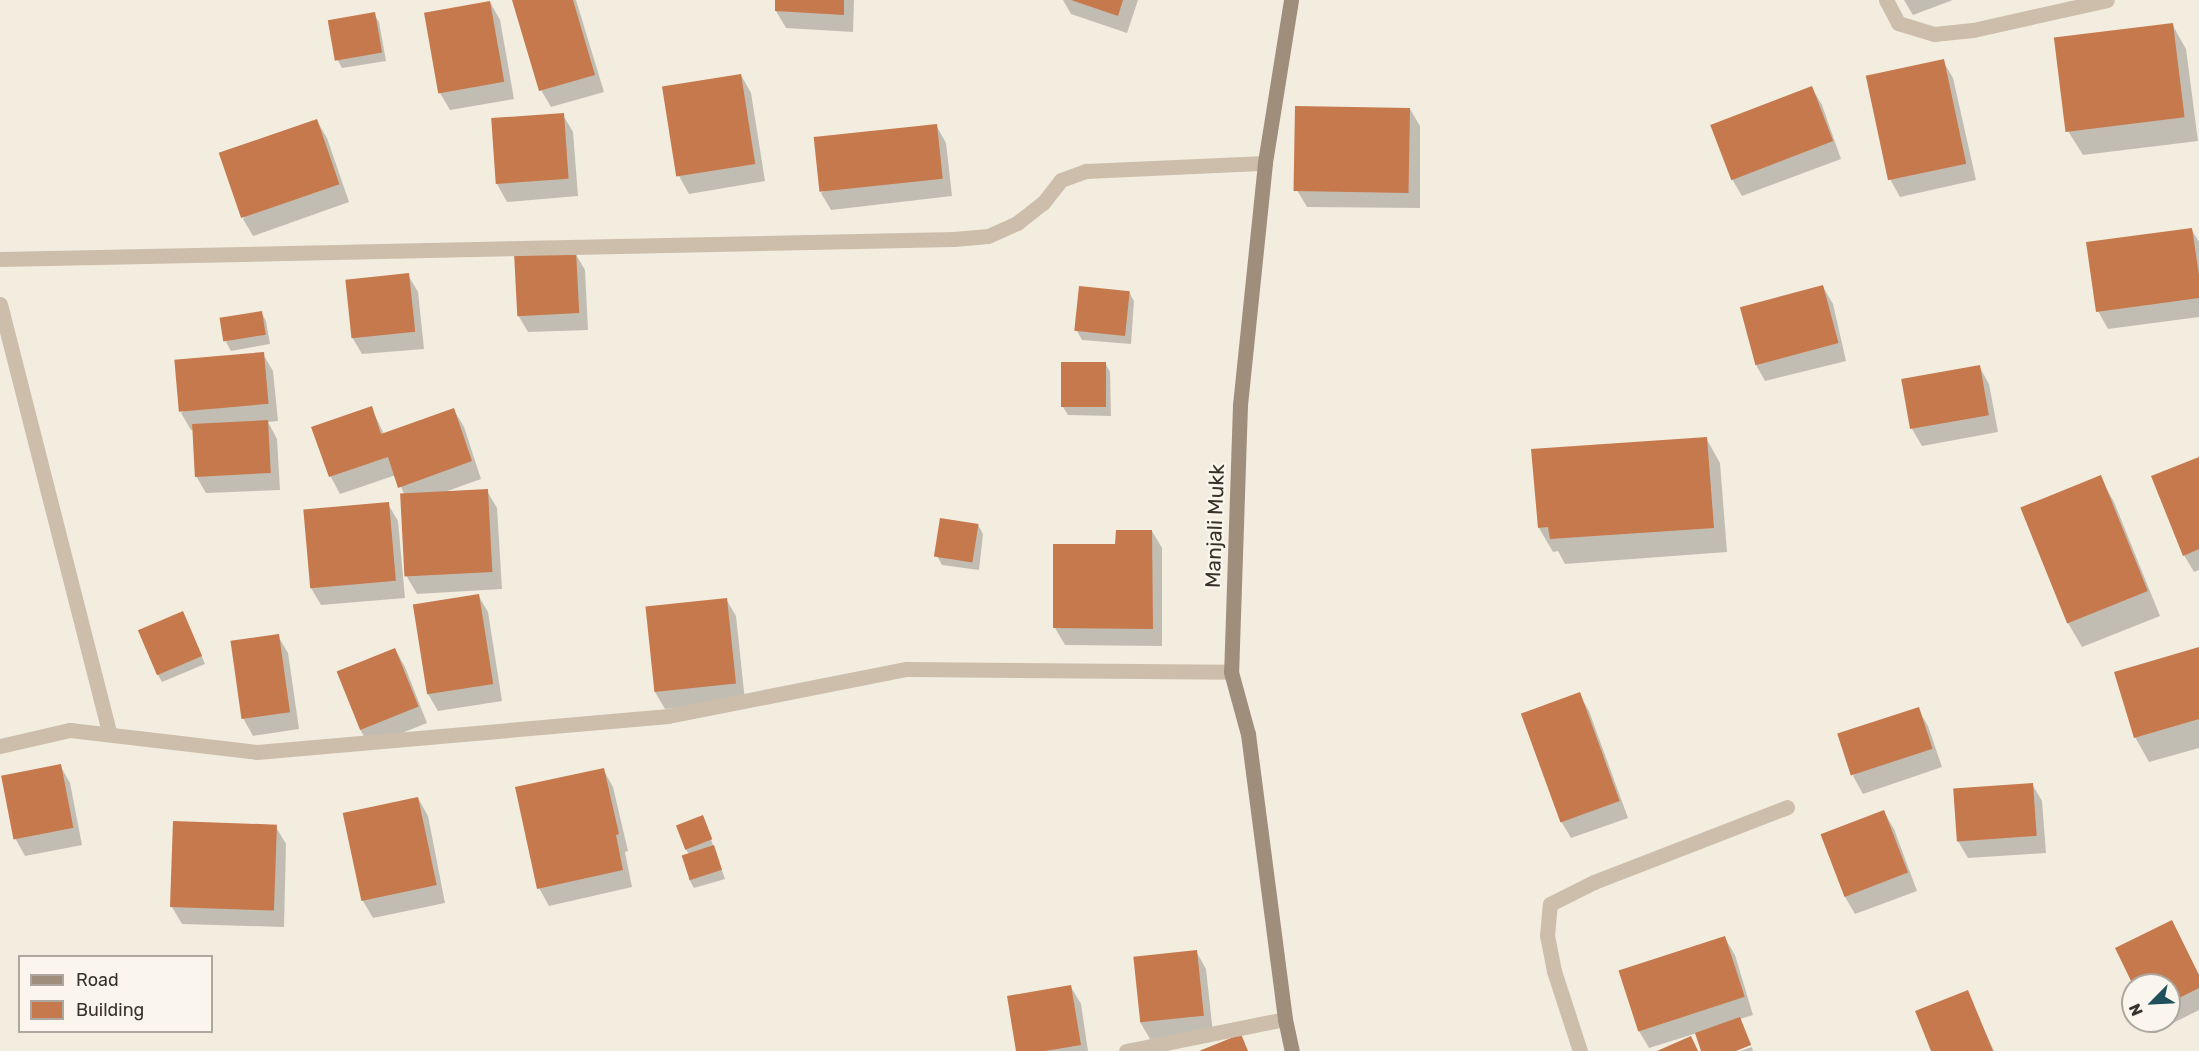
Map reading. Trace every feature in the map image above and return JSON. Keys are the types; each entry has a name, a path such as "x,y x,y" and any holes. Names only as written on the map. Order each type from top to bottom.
{"street":[{"name":"Manjali Mukk","path":"1291,0 1265,163 1240,405 1231,672 1248,734 1285,1019 1292,1051"},
{"path":"1886,0 1898,24 1934,34 1973,30 2107,0"},
{"path":"0,259 954,239 988,236 1017,223 1043,202 1061,180 1086,171 1265,163"},
{"path":"0,304 109,733"},
{"path":"0,746 70,730 257,752 668,716 906,669 1231,672"},
{"path":"1580,1051 1554,971 1547,936 1550,904 1594,882 1786,807"},
{"path":"1126,1051 1285,1019"}],"building":[{"path":"512,0 573,0 595,75 539,91"},
{"path":"775,0 844,0 844,15 775,11"},
{"path":"1071,0 1123,0 1118,16"},
{"path":"490,1 504,82 438,93 424,13"},
{"path":"375,12 382,52 335,61 328,20"},
{"path":"2173,23 2185,117 2065,132 2054,38"},
{"path":"1944,59 1966,164 1888,180 1866,76"},
{"path":"741,74 755,164 676,176 662,87"},
{"path":"1812,86 1833,141 1731,180 1710,125"},
{"path":"1295,106 1410,108 1408,193 1294,191"},
{"path":"564,113 569,179 496,184 491,118"},
{"path":"317,119 339,184 241,218 219,153"},
{"path":"937,124 943,179 819,192 814,137"},
{"path":"2192,228 2199,275 2199,298 2096,312 2086,242"},
{"path":"576,251 579,313 517,316 514,254"},
{"path":"409,273 415,332 352,338 345,280"},
{"path":"1823,285 1839,343 1755,365 1740,307"},
{"path":"1079,286 1130,291 1125,336 1074,331"},
{"path":"262,311 266,335 223,341 220,318"},
{"path":"264,352 269,404 179,412 174,360"},
{"path":"1061,362 1106,362 1106,407 1061,407"},
{"path":"1980,365 1989,415 1910,429 1901,379"},
{"path":"372,406 381,434 454,408 472,461 398,488 388,457 329,477 311,427"},
{"path":"268,420 271,473 195,477 192,424"},
{"path":"1707,437 1714,528 1550,539 1548,527 1538,528 1531,449"},
{"path":"2199,457 2199,549 2183,556 2151,476"},
{"path":"2101,475 2148,591 2067,623 2020,508"},
{"path":"488,489 492,572 404,576 400,494"},
{"path":"389,502 396,581 310,588 303,509"},
{"path":"940,518 979,524 972,563 934,557"},
{"path":"1116,530 1152,530 1153,629 1053,628 1053,544 1115,544"},
{"path":"479,594 493,684 427,694 413,604"},
{"path":"727,598 736,684 654,692 645,607"},
{"path":"183,611 202,656 157,675 138,630"},
{"path":"279,634 290,712 241,719 230,641"},
{"path":"2199,647 2199,719 2134,738 2114,672"},
{"path":"395,648 419,706 360,730 337,672"},
{"path":"1580,692 1620,801 1560,823 1521,714"},
{"path":"1919,707 1933,749 1851,775 1837,734"},
{"path":"61,764 73,828 14,839 1,776"},
{"path":"604,768 619,834 616,835 623,870 537,889 515,787"},
{"path":"2033,783 2037,836 1957,841 1953,789"},
{"path":"418,797 437,885 361,901 343,813"},
{"path":"1884,810 1908,873 1845,897 1821,834"},
{"path":"703,815 712,839 685,850 676,825"},
{"path":"173,821 277,825 274,911 170,907"},
{"path":"714,845 722,870 690,880 682,856"},
{"path":"2172,920 2199,975 2199,988 2181,997 2181,973 2127,973 2115,948"},
{"path":"1725,936 1745,997 1638,1031 1618,971"},
{"path":"1197,950 1204,1016 1140,1022 1133,957"},
{"path":"1071,985 1081,1045 1045,1051 1016,1051 1007,996"},
{"path":"1968,990 1993,1051 1931,1051 1915,1011"},
{"path":"1740,1017 1751,1045 1736,1051 1701,1051 1695,1033"},
{"path":"1241,1034 1248,1051 1199,1051"},
{"path":"1691,1036 1698,1051 1657,1051"}]}
